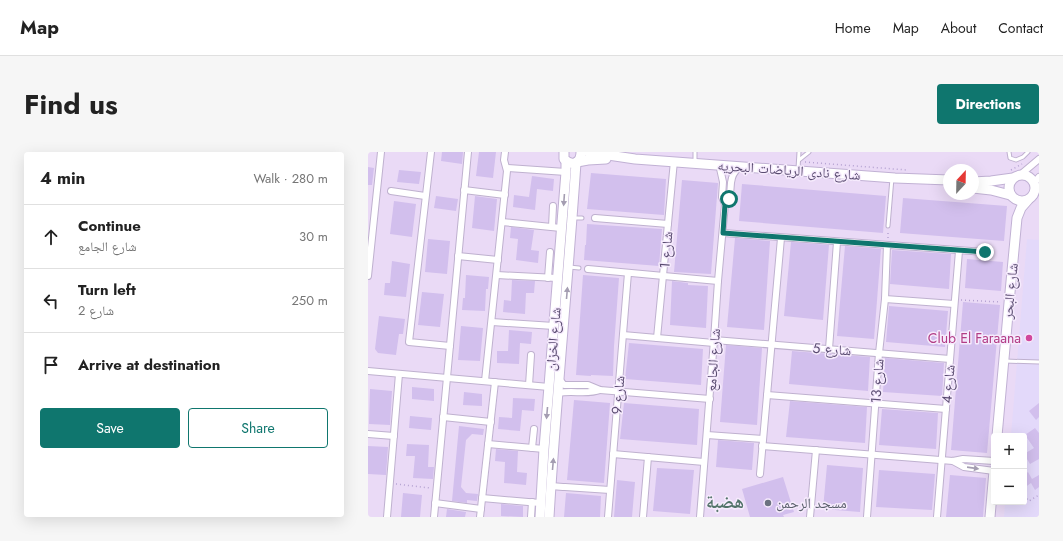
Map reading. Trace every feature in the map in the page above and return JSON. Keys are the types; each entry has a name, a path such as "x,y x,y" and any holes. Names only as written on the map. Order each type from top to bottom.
{"main road":[{"name":"شارع الخزان","path":"549,517 572,217 577,162 581,158 581,152"},
{"name":"شارع نادى الرياضات البحريه","path":"588,152 635,159"},
{"name":"شارع الخزان","path":"540,517 536,502 544,449 554,326 553,278 557,227 566,172 565,156"},
{"name":"شارع نادى الرياضات البحريه","path":"565,156 571,164 594,160 635,159 739,166 798,164 943,185"},
{"path":"1011,196 1009,184 1014,174"},
{"path":"979,182 991,181 1014,174 1023,175 1037,183 1034,192 1029,199"},
{"name":"شارع نادى الرياضات البحريه","path":"893,178 943,180"},
{"path":"979,189 991,190 1011,196 1015,200 1021,201 1039,196"},
{"name":"شارع البحر","path":"997,433 1017,218 1015,203 1011,196"},
{"name":"شارع البحر","path":"1017,218 1029,199"},
{"path":"990,517 991,505"}],"street":[{"path":"368,276 380,152"},
{"path":"430,152 409,342 450,346"},
{"path":"434,517 468,152"},
{"path":"485,381 505,195 507,168 504,160 505,152"},
{"path":"1014,174 1039,159"},
{"name":"شارع 1","path":"657,338 674,161"},
{"name":"شارع الجامع","path":"700,517 725,204 722,197 723,182 719,164"},
{"name":"شارع الجامع","path":"725,204 730,196 732,176 739,166"},
{"path":"507,168 566,172"},
{"path":"464,190 505,195"},
{"path":"391,192 426,196"},
{"path":"502,222 557,227 553,206"},
{"path":"595,218 668,224"},
{"path":"723,233 985,252"},
{"path":"760,474 781,238"},
{"path":"829,349 837,242"},
{"name":"شارع 13","path":"867,517 879,353 885,299 887,245"},
{"name":"شارع 4","path":"937,517 959,251"},
{"path":"497,275 553,278 550,252"},
{"path":"458,256 498,260"},
{"path":"588,269 718,281"},
{"name":"شارع 9","path":"608,517 628,273"},
{"path":"885,299 954,302"},
{"path":"492,322 554,326"},
{"name":"شارع 5","path":"623,335 950,358"},
{"path":"529,385 532,355"},
{"path":"368,371 549,387"},
{"path":"387,517 399,374"},
{"path":"560,380 566,385 588,386 600,390 710,399"},
{"path":"480,517 495,382"},
{"path":"558,393 572,391 589,393 600,390"},
{"path":"767,395 946,409"},
{"path":"443,417 491,422"},
{"path":"532,448 534,429"},
{"path":"368,434 394,436"},
{"path":"707,435 816,450 953,461 963,459 991,461"},
{"path":"488,444 544,449"},
{"path":"810,517 816,450"},
{"path":"613,454 704,462"},
{"path":"643,517 648,457"},
{"path":"953,461 964,467 991,471"},
{"path":"551,486 610,490"},
{"path":"482,498 536,502 531,517"},
{"path":"435,503 481,509"}],"lane":[{"path":"695,152 695,163"},
{"path":"798,164 799,152"},
{"path":"798,164 809,152"},
{"path":"1009,152 1010,158 1016,160 1023,157 1028,152"},
{"path":"888,226 893,178"},
{"path":"572,217 582,218"},
{"path":"569,267 579,268"},
{"path":"1004,361 1039,362"}],"path":[{"path":"1014,174 1027,160"},
{"path":"798,164 913,170"},
{"path":"887,245 888,226"},
{"path":"954,302 1009,303"},
{"path":"390,483 436,489"},
{"path":"1027,499 1029,501 1039,495"}],"shaded area":[{"path":"368,152 1039,152 1039,517 368,517"},
{"name":"Club El Faraana","path":"1027,239 1039,240 1039,517 1004,517 1005,505 1027,505 1027,433 1011,433"}],"building":[{"path":"442,152 463,152 462,164 441,161"},
{"path":"479,152 496,152 493,178 476,176"},
{"path":"368,167 374,168 372,185 368,185"},
{"path":"399,170 421,172 419,184 397,182"},
{"path":"591,173 666,179 664,215 587,209"},
{"path":"532,176 554,179 553,191 537,189 535,210 513,207 514,195 529,197"},
{"path":"682,180 718,183 711,274 674,272"},
{"path":"742,184 886,196 883,233 739,221"},
{"path":"436,196 458,199 456,211 434,208"},
{"path":"475,196 497,199 494,231 472,228"},
{"path":"903,198 1007,206 1004,241 900,233"},
{"path":"394,201 416,204 412,237 390,234"},
{"path":"587,224 662,229 659,266 584,260"},
{"path":"511,227 534,230 531,250 539,251 538,263 516,260 518,239 510,238"},
{"path":"735,238 770,241 764,330 727,327"},
{"path":"428,239 450,241 447,274 425,272"},
{"path":"791,242 829,245 823,320 784,316"},
{"path":"845,246 881,249 874,339 837,336"},
{"path":"892,250 951,254 949,289 890,284"},
{"path":"967,259 1003,262 1001,291 965,288"},
{"path":"392,261 410,264 406,297 384,295 385,283 390,283"},
{"path":"466,275 489,277 488,289 486,289 485,311 462,310 463,298 465,298"},
{"path":"583,275 619,278 613,376 576,375"},
{"path":"512,280 535,281 534,293 526,293 525,314 503,312 504,300 511,301"},
{"path":"672,281 688,283 688,285 708,286 706,328 670,325"},
{"path":"422,292 444,294 440,327 418,325"},
{"path":"963,302 1000,305 987,453 951,450"},
{"path":"889,306 948,311 945,347 886,342"},
{"path":"379,316 405,319 403,334 399,334 396,355 378,353 375,349"},
{"path":"461,326 483,328 480,361 458,360"},
{"path":"509,330 532,332 531,344 520,343 519,364 497,363 497,351 508,351"},
{"path":"629,343 703,349 701,385 625,379"},
{"path":"726,345 762,348 757,425 720,422"},
{"path":"792,351 870,357 868,391 789,384"},
{"path":"885,358 944,363 942,396 883,392"},
{"path":"412,387 434,389 434,401 412,399"},
{"path":"370,389 392,391 390,425 369,424"},
{"path":"464,392 482,394 482,406 463,405"},
{"path":"513,398 535,399 534,411 522,410 520,431 498,429 499,417 512,418"},
{"path":"574,400 610,403 604,483 567,480"},
{"path":"790,401 867,407 865,443 786,437"},
{"path":"624,403 699,409 697,445 620,439"},
{"path":"1039,403 1039,417 1036,420 1029,411"},
{"path":"882,409 938,413 936,449 879,445"},
{"path":"410,416 432,418 431,430 409,428"},
{"path":"459,426 484,429 483,435 472,434 466,440 461,487 466,493 478,494 477,501 467,500 467,503 452,501"},
{"path":"1035,428 1039,433 1039,459 1030,464 1027,459 1027,452 1034,448 1027,438 1027,434"},
{"path":"718,440 754,443 752,470 716,467"},
{"path":"407,444 429,445 428,467 434,467 433,479 413,478 415,456 406,456"},
{"path":"368,446 388,447 386,475 368,474"},
{"path":"496,449 518,451 517,472 527,473 526,485 504,483 505,462 495,461"},
{"path":"827,465 863,468 860,512 823,509"},
{"path":"657,468 694,470 690,514 653,511"},
{"path":"879,470 935,474 932,510 876,507"},
{"path":"1028,472 1032,479 1039,475 1039,487 1035,490 1031,483 1027,486"},
{"path":"950,475 986,478 983,517 946,517"},
{"path":"783,477 794,512 783,515 784,517 750,517 742,489"},
{"path":"617,480 635,482 632,517 614,517"},
{"path":"403,493 422,495 420,517 401,517"},
{"path":"566,493 601,496 600,517 564,517"},
{"path":"501,504 523,506 523,517 501,516"},
{"path":"447,509 466,512 465,517 446,517"}],"place":[{"name":"Club El Faraana","path":"1029,338"},
{"name":"مسجد الرحمن","path":"768,503"}],"district":[{"name":"هضبة","path":"725,502"}],"route":[{"path":"729,199 725,204 723,233 985,252"}]}
